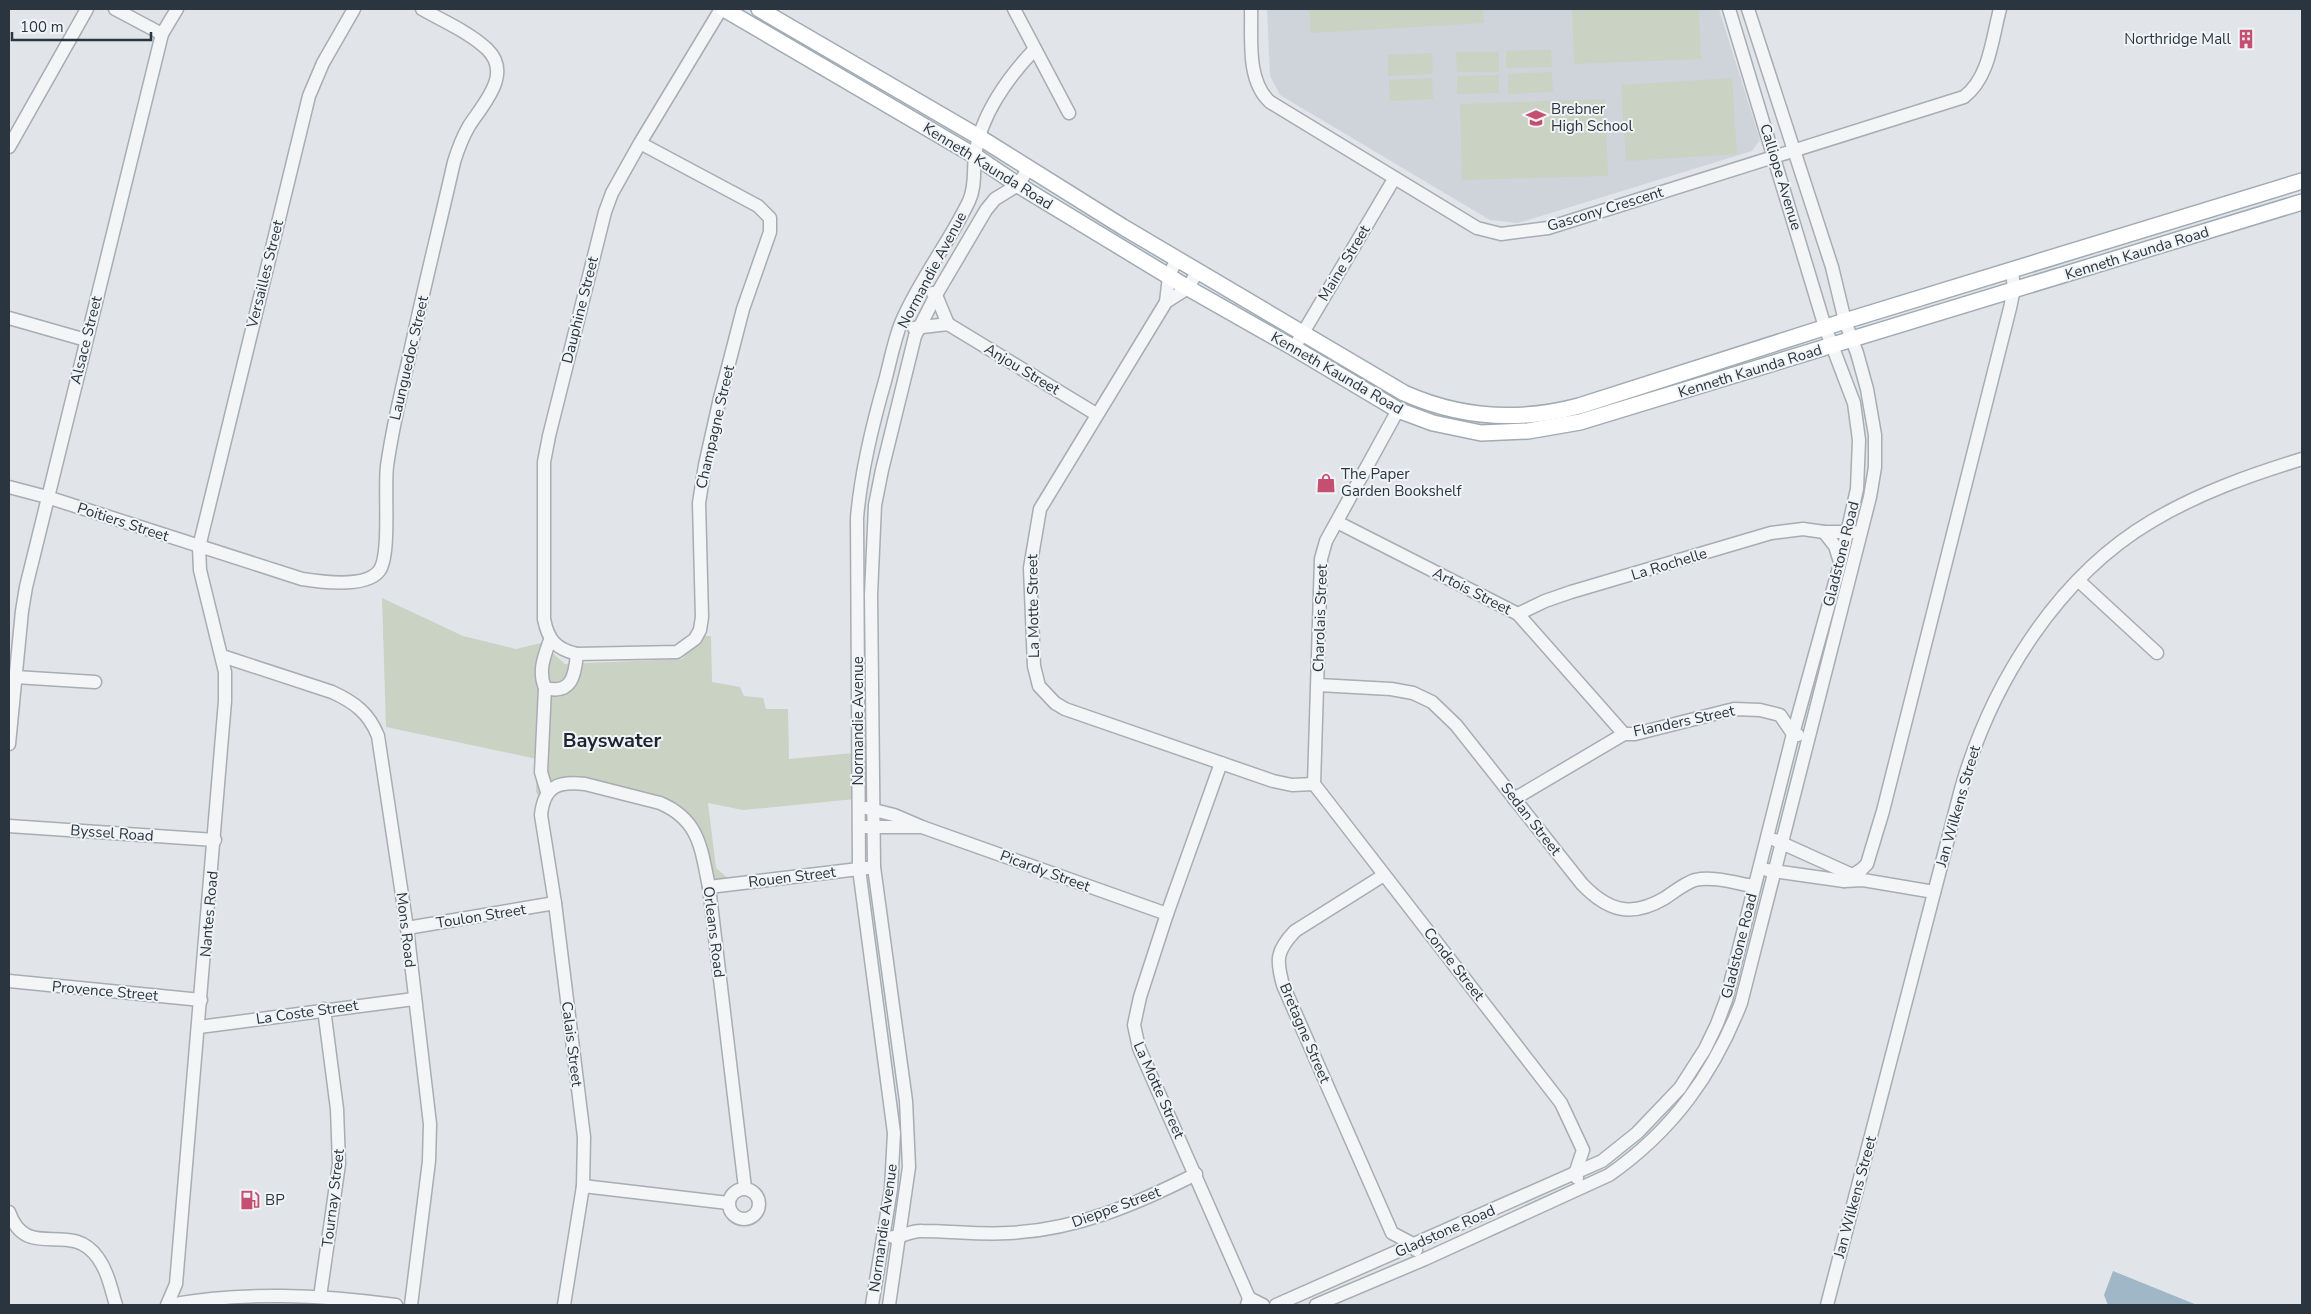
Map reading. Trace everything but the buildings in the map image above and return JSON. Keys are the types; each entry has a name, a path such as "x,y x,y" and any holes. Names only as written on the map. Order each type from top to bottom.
{"main road":[{"name":"Kenneth Kaunda Road","path":"723,9 975,156 1018,185 1188,288 1398,410 1440,425 1481,432 1506,433 1551,428 1633,406 2302,202"},
{"name":"Kenneth Kaunda Road","path":"759,9 979,137 1123,227 1404,393 1432,405 1458,412 1503,417 1550,413 1845,320 2302,181"},
{"path":"1114,243 1123,227"},
{"path":"1627,390 1633,406"}],"street":[{"path":"9,147 87,9"},
{"path":"115,9 162,34"},
{"name":"Alsace Street","path":"9,744 22,611 47,497 118,222 162,34 177,9"},
{"name":"Versailles Street","path":"199,547 309,96 323,63 354,9"},
{"name":"Launguedoc Street","path":"199,547 292,577 317,581 346,582 368,579 378,573 383,563 386,552 385,496 387,468 392,434 416,324 460,142 496,84 498,72 495,61 486,48 422,9"},
{"name":"Dauphine Street","path":"550,640 546,631 544,609 544,462 605,212 612,193 640,142 723,9"},
{"path":"1014,9 1069,113"},
{"name":"Gascony Crescent","path":"1251,9 1253,67 1262,95 1288,115 1477,228 1489,232 1515,233 1548,228 1964,96 1975,86 1984,71 2000,9"},
{"name":"Calliope Avenue","path":"1748,9 1832,267 1852,340"},
{"name":"Calliope Avenue","path":"1733,10 1832,346"},
{"name":"Normandie Avenue","path":"872,1305 888,1216 894,1158 892,1110 859,869 857,518 864,466 873,424 901,323 921,284 969,201 974,180 975,156 979,137 1003,88 1035,49"},
{"name":"Champagne Street","path":"550,640 564,651 577,654 677,652 695,639 700,630 702,618 700,487 714,421 743,309 771,225 770,218 758,206 640,142"},
{"path":"1018,185 1028,169"},
{"name":"Maine Street","path":"1294,348 1394,179"},
{"name":"Normandie Avenue","path":"889,1305 909,1167 906,1101 874,868 872,827 872,569 875,505 882,470 918,329 936,295 990,205 1018,185"},
{"name":"La Motte Street","path":"1177,258 1169,276 1166,302 1096,414 1040,509 1030,568 1032,649 1035,678 1046,694 1065,709 1282,783 1314,784"},
{"name":"La Motte Street","path":"1166,302 1188,288 1198,270"},
{"path":"1853,878 1866,864 1884,811 1980,433 2014,289 2012,270"},
{"path":"901,323 918,329 948,324 936,295 921,284"},
{"path":"9,318 86,340"},
{"name":"Anjou Street","path":"948,324 1096,414"},
{"name":"Gladstone Road","path":"1316,1305 1420,1261 1609,1175 1647,1145 1672,1120 1691,1098 1718,1056 1741,1003 1807,738 1816,709 1855,532 1870,497 1875,466 1875,435 1866,389 1852,340"},
{"name":"Gladstone Road","path":"1832,346 1854,402 1859,440 1855,532"},
{"name":"Charolais Street","path":"1314,784 1321,558 1326,541 1398,410"},
{"name":"Jan Wilkens Street","path":"1827,1305 1972,752 1996,696 2037,630 2100,559 2151,522 2221,487 2302,459"},
{"path":"864,466 882,470"},
{"name":"Poitiers Street","path":"9,487 47,497 199,547"},
{"name":"Artois Street","path":"1337,522 1518,614 1624,734"},
{"name":"La Rochelle","path":"1518,614 1545,601 1771,533 1803,529 1824,532 1855,532"},
{"path":"1824,532 1847,565"},
{"name":"Nantes Road","path":"168,1305 176,1284 226,692 222,656 200,570 199,547"},
{"name":"Gladstone Road","path":"1276,1305 1602,1161 1637,1133 1680,1088 1705,1049 1726,1000 1753,886 1793,734 1847,565"},
{"path":"2079,581 2157,653"},
{"path":"550,640 543,661 541,677 545,688 541,772 551,789"},
{"path":"545,688 553,690 562,689 569,684 575,674 577,654"},
{"name":"Mons Road","path":"222,656 332,692 360,708 374,725 381,750 407,928 431,1141 410,1305"},
{"path":"15,677 95,682"},
{"name":"Sedan Street","path":"1318,685 1403,690 1424,698 1442,711 1456,725 1582,884 1601,902 1613,907 1632,910 1661,901 1694,881 1705,879 1753,886"},
{"path":"1807,738 1793,734 1780,715 1801,706 1816,709"},
{"name":"Flanders Street","path":"1514,799 1624,734 1635,734 1734,709 1749,709 1780,715"},
{"name":"La Motte Street","path":"1221,763 1167,914 1136,1012 1136,1036 1196,1174 1248,1302 1263,1305"},
{"name":"Orleans Road","path":"551,789 563,783 585,784 660,803 670,807 687,821 699,839 709,887 744,1188"},
{"name":"Conde Street","path":"1314,784 1562,1102 1583,1150"},
{"name":"Calais Street","path":"551,789 542,804 541,815 555,903 584,1137 583,1186 564,1305"},
{"name":"Picardy Street","path":"858,808 873,809 1167,914"},
{"name":"Byssel Road","path":"9,826 215,840"},
{"name":"Picardy Street","path":"858,827 922,827"},
{"path":"1766,838 1782,842 1853,878"},
{"name":"Rouen Street","path":"709,887 874,868"},
{"path":"1759,868 1775,872 1853,878 1934,892"},
{"name":"Bretagne Street","path":"1384,875 1294,932 1283,943 1278,955 1279,971 1283,985 1392,1233"},
{"name":"Toulon Street","path":"407,928 555,903"},
{"path":"1749,904 1766,908"},
{"name":"Provence Street","path":"9,982 201,1000"},
{"name":"La Coste Street","path":"199,1027 324,1009 414,999"},
{"name":"Tournay Street","path":"324,1009 337,1109 339,1164 328,1300"},
{"path":"1581,1187 1575,1174 1583,1150 1602,1161 1609,1175"},
{"name":"Dieppe Street","path":"913,1230 978,1234 1047,1229 1082,1222 1129,1205 1196,1174"},
{"path":"583,1186 728,1203"},
{"path":"744,1188 753,1191 758,1198 759,1208 754,1215 746,1219 737,1218 730,1212 728,1203 732,1194 744,1188"},
{"path":"9,1212 14,1226 25,1236 72,1240 91,1251 106,1271 116,1305"},
{"path":"885,1236 899,1237 913,1230 902,1219 888,1216"},
{"path":"1392,1272 1386,1257 1392,1233 1414,1244 1420,1261"},
{"path":"176,1284 186,1304"},
{"path":"168,1305 238,1297 302,1301 328,1300 396,1305"}],"shaded area":[{"name":"Brebner High School","path":"1267,9 1719,9 1760,140 1752,151 1518,223 1490,220 1280,95 1270,76"}],"green space":[{"path":"1309,9 1483,9 1484,23 1311,33"},
{"path":"1572,9 1699,9 1701,59 1574,64"},
{"path":"1551,50 1552,67 1506,68 1506,51"},
{"path":"1456,52 1499,52 1499,72 1457,72"},
{"path":"1432,53 1433,74 1388,76 1388,55"},
{"path":"1552,72 1553,92 1508,94 1508,74"},
{"path":"1499,75 1499,93 1457,94 1457,76"},
{"path":"1432,78 1433,99 1390,101 1389,80"},
{"path":"1732,78 1737,154 1626,161 1621,85"},
{"path":"1605,99 1608,176 1462,180 1460,104"},
{"path":"382,598 463,636 516,649 541,643 565,664 682,659 703,636 711,636 712,682 740,687 744,696 763,698 766,709 788,709 789,759 853,753 855,799 743,810 708,803 716,868 730,880 710,883 705,845 675,809 576,782 540,799 536,792 537,759 386,727"}],"water":[{"path":"2113,1271 2197,1305 2108,1305 2104,1295"}],"place":[{"name":"Northridge Mall","path":"2246,39"},
{"name":"Brebner High School","path":"1536,118"},
{"name":"The Paper Garden Bookshelf","path":"1326,483"},
{"name":"BP","path":"250,1200"}],"district":[{"name":"Bayswater","path":"612,740"}]}
